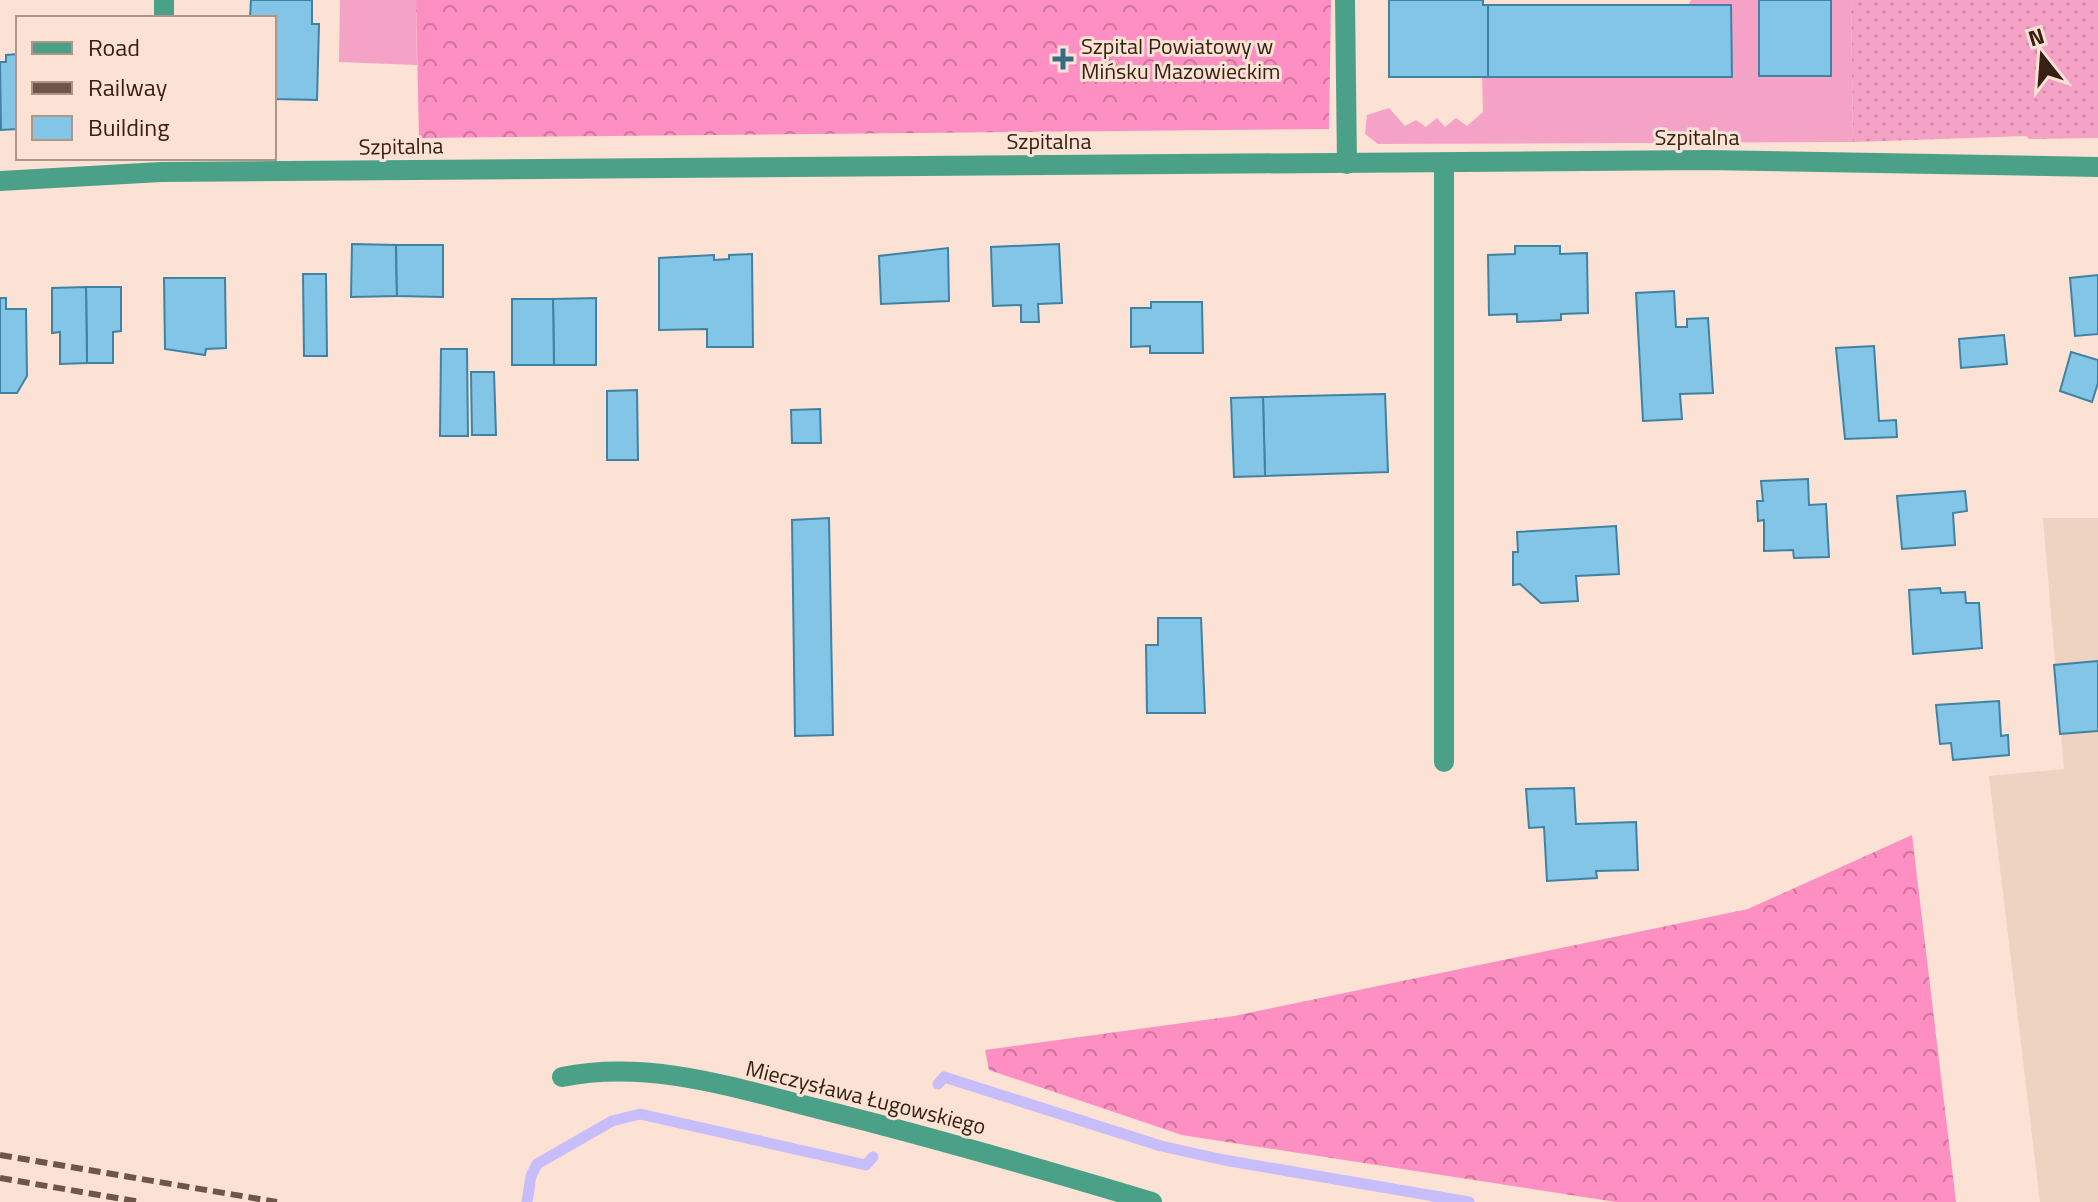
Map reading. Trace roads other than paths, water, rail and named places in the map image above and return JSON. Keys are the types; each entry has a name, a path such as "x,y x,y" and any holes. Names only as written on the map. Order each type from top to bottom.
{"street":[{"path":"1345,0 1347,164"},
{"name":"Szpitalna","path":"0,181 162,165 1347,164 1706,160 2098,167"},
{"path":"1444,163 1444,762"},
{"name":"Mieczysława Ługowskiego","path":"562,1077 590,1071 649,1071 692,1078 942,1140 1152,1202"}],"waterway":[{"path":"938,1084 944,1077 1161,1146 1224,1160 1469,1202"},
{"path":"527,1202 531,1176 537,1164 612,1121 640,1114 866,1165 873,1157"}],"railway":[{"path":"0,1155 277,1202"},
{"path":"0,1178 140,1202"}],"place":[{"name":"Szpital Powiatowy w Mińsku Mazowieckim","path":"1063,59"}]}
